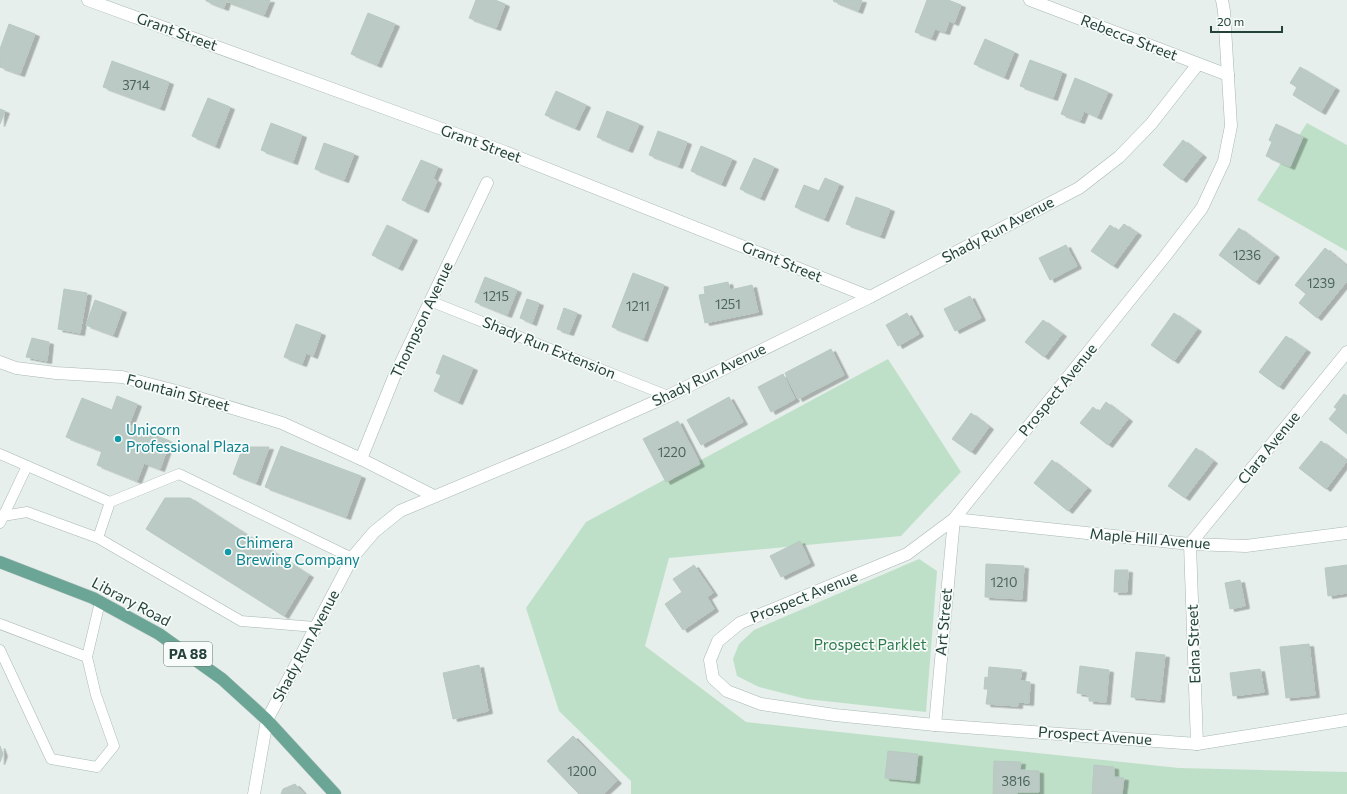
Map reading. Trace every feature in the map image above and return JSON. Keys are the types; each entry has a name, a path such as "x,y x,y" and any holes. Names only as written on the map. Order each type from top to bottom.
{"main road":[{"name":"Library Road","path":"0,562 100,602 159,634 222,679 267,720 335,794"}],"street":[{"name":"Grant Street","path":"88,0 505,152 870,297"},
{"name":"Rebecca Street","path":"1030,0 1228,75"},
{"name":"Prospect Avenue","path":"1222,0 1231,126 1224,161 1202,208 954,519 907,554 740,623 718,641 710,660 712,678 727,691 761,704 835,715 935,725 1197,744 1347,720"},
{"name":"Shady Run Avenue","path":"254,794 267,720 352,558 374,532 400,510 668,396 870,297 1079,188 1119,157 1151,124 1198,64"},
{"name":"Thompson Avenue","path":"361,459 394,377 487,182"},
{"name":"Clara Avenue","path":"1190,544 1347,352"},
{"name":"Fountain Street","path":"0,362 16,368 56,373 122,377 176,391 282,423 361,459 434,496"},
{"name":"Maple Hill Avenue","path":"954,519 1190,544 1246,546 1347,533"},
{"name":"Art Street","path":"935,725 954,519"},
{"name":"Edna Street","path":"1190,544 1197,744"}],"lane":[{"name":"Shady Run Extension","path":"430,301 668,396"},
{"path":"0,454 110,502 179,474 352,558"},
{"path":"1,518 27,466"},
{"path":"98,538 110,502"},
{"path":"1,518 28,512 98,538 241,621 315,627"},
{"path":"0,650 51,759 97,767 114,746 96,695 87,657 100,602"},
{"path":"0,624 87,657"}],"green space":[{"path":"1307,123 1347,145 1347,251 1257,200"},
{"path":"888,359 961,472 901,536 669,558 645,646 746,722 1179,768 1347,772 1347,794 631,794 631,781 559,711 526,608 586,522"},
{"name":"Prospect Parklet","path":"919,559 937,571 926,712 806,699 759,687 737,676 733,659 739,644 754,630"}],"building":[{"path":"206,0 270,0 264,15 226,1 224,8"},
{"path":"476,0 495,0 505,4 496,28 469,18"},
{"path":"862,0 858,11 833,1"},
{"path":"927,0 948,0 961,5 954,23 949,21 945,32 935,29 931,38 915,32"},
{"path":"368,13 395,24 377,65 351,54"},
{"path":"9,24 35,34 20,74 0,67 0,49"},
{"path":"985,39 1014,52 1004,77 974,64"},
{"path":"1030,60 1062,72 1053,98 1020,86"},
{"path":"112,61 169,82 160,108 103,87"},
{"path":"1300,67 1335,88 1321,112 1293,95 1297,87 1290,83"},
{"path":"1075,78 1108,92 1097,117 1084,111 1080,121 1061,114"},
{"path":"556,91 586,105 575,128 545,115"},
{"path":"208,98 230,107 215,146 192,136"},
{"path":"0,109 5,111 0,124"},
{"path":"607,111 639,124 628,150 597,137"},
{"path":"271,123 302,135 293,162 261,150"},
{"path":"1276,124 1303,137 1290,167 1266,156 1272,142 1269,140"},
{"path":"658,131 687,142 678,166 649,155"},
{"path":"1183,140 1202,155 1182,180 1163,165"},
{"path":"324,143 354,154 344,180 315,169"},
{"path":"701,146 732,159 721,184 691,171"},
{"path":"754,158 774,167 760,198 740,189"},
{"path":"421,160 438,167 433,178 437,181 424,210 402,200"},
{"path":"825,178 839,184 824,219 795,207 804,185 819,191"},
{"path":"856,197 890,209 880,236 846,224"},
{"path":"1124,224 1137,233 1113,266 1091,251 1110,225 1118,231"},
{"path":"387,225 413,238 398,268 372,255"},
{"path":"1239,228 1275,255 1255,282 1219,255"},
{"path":"1066,245 1077,266 1050,280 1039,258"},
{"path":"1325,248 1347,266 1347,281 1317,318 1299,303 1306,294 1295,285"},
{"path":"633,273 664,285 643,339 612,327"},
{"path":"485,277 517,290 507,315 475,302"},
{"path":"728,282 730,290 752,285 758,312 705,323 699,295 705,294 704,287"},
{"path":"64,289 87,293 80,333 58,329"},
{"path":"970,296 981,318 955,331 944,309"},
{"path":"527,299 539,303 532,323 520,318"},
{"path":"95,300 122,310 113,335 86,325"},
{"path":"564,308 577,313 569,333 557,329"},
{"path":"907,313 919,334 898,346 886,325"},
{"path":"1174,313 1197,329 1174,361 1151,345"},
{"path":"1043,320 1062,334 1044,357 1025,342"},
{"path":"296,324 321,333 313,356 306,353 302,364 284,357"},
{"path":"1286,336 1306,350 1279,387 1259,372"},
{"path":"32,338 49,342 47,361 26,357"},
{"path":"831,349 844,375 798,399 785,373"},
{"path":"443,355 473,368 458,402 434,391 441,375 436,373"},
{"path":"783,374 795,399 771,412 758,387"},
{"path":"1344,394 1347,396 1347,434 1329,419 1337,409 1334,407"},
{"name":"Unicorn Professional Plaza","path":"117,396 137,404 129,425 170,441 160,469 144,463 137,481 97,465 102,451 66,437 82,398 112,410"},
{"path":"729,397 743,422 701,445 687,420"},
{"path":"1106,402 1128,419 1108,445 1080,423 1093,407 1099,412"},
{"path":"971,413 989,427 971,452 952,439"},
{"path":"678,421 700,464 666,482 643,439"},
{"path":"1321,441 1347,461 1326,489 1299,468"},
{"path":"281,446 361,476 346,517 265,487"},
{"path":"243,447 269,447 256,483 233,474"},
{"path":"1196,448 1213,461 1185,498 1168,486"},
{"path":"1052,460 1087,488 1068,511 1034,483"},
{"name":"Chimera Brewing Company","path":"165,498 190,498 309,575 284,616 146,529"},
{"path":"800,541 810,563 781,577 770,556"},
{"path":"986,564 1024,566 1022,599 985,597"},
{"path":"694,565 713,593 707,597 714,609 683,630 665,604 682,592 673,579"},
{"path":"1347,565 1347,593 1328,596 1325,568"},
{"path":"1115,570 1128,570 1127,592 1114,592"},
{"path":"1240,580 1245,606 1230,609 1225,583"},
{"path":"1309,644 1315,695 1286,698 1280,647"},
{"path":"1136,652 1165,655 1160,700 1131,697"},
{"path":"479,665 488,711 453,719 443,673"},
{"path":"1080,666 1109,670 1106,702 1089,701 1089,695 1077,693"},
{"path":"989,667 1022,670 1020,681 1030,682 1029,703 1018,702 1018,706 986,704 988,689 984,689 985,677 988,678"},
{"path":"1260,669 1264,692 1233,696 1230,673"},
{"path":"573,736 617,781 603,794 579,794 547,761"},
{"path":"0,746 3,754 0,762"},
{"path":"888,751 918,754 915,781 885,778"},
{"path":"994,761 1021,762 1020,770 1039,771 1039,792 993,794"},
{"path":"1094,765 1114,767 1114,777 1124,778 1122,794 1092,794"},
{"path":"295,784 304,794 281,794 283,789"}],"place":[{"name":"Unicorn Professional Plaza","path":"118,439"},
{"name":"Chimera Brewing Company","path":"228,552"}]}
